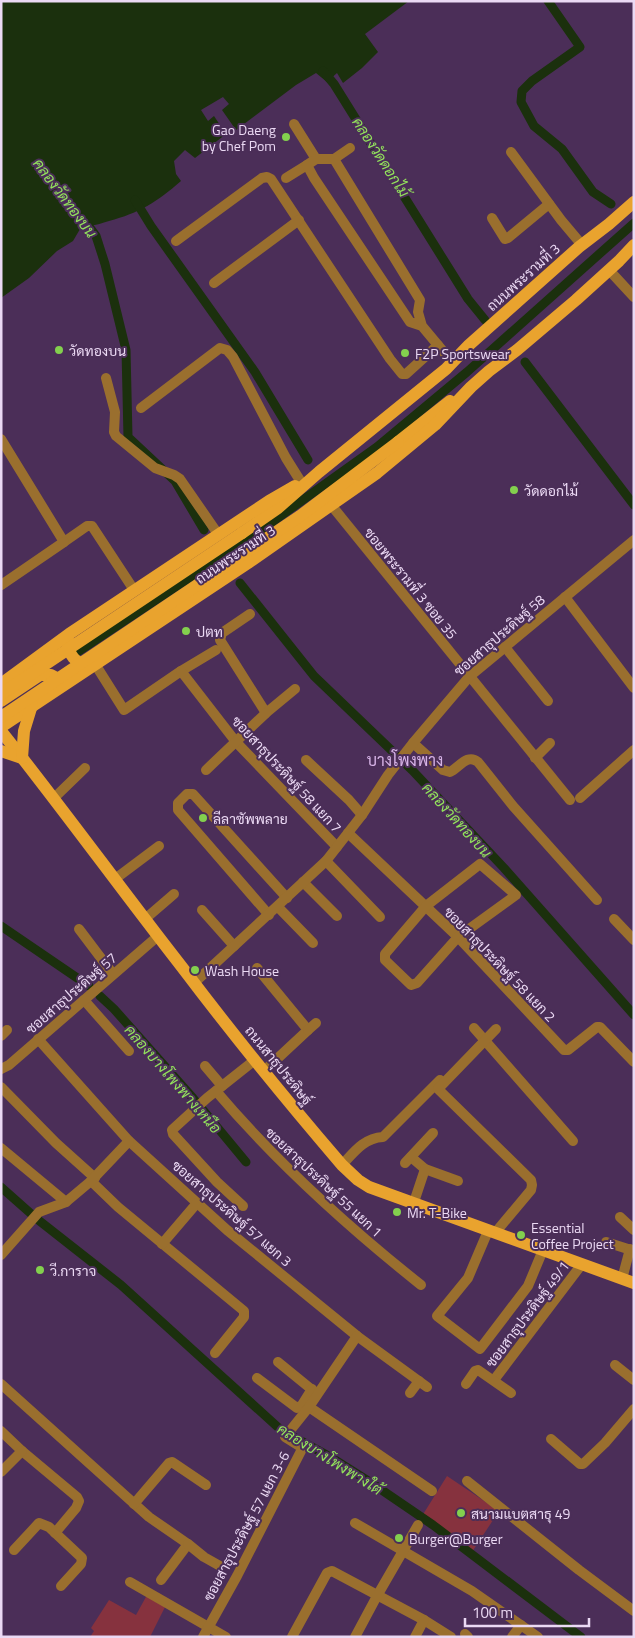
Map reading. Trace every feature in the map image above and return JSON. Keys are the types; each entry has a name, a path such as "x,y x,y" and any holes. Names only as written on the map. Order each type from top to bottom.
{"main road":[{"name":"ถนนพระรามที่ 3","path":"1,686 242,533 278,508 318,472 452,362 582,245 634,202"},
{"name":"ถนนพระรามที่ 3","path":"1,717 276,532 398,442 440,408 471,387 567,308 634,245"},
{"name":"ถนนพระรามที่ 3","path":"1,727 332,506 408,450 471,387"},
{"name":"ถนนพระรามที่ 3","path":"1,686 69,634 134,590 269,501 318,472"},
{"path":"69,634 67,642 76,662 84,665 94,665"},
{"path":"1,701 40,675 51,675 66,683"},
{"path":"1,751 22,758 24,731 32,705"},
{"name":"ถนนสาธุประดิษฐ์","path":"1,731 255,1060 342,1165 358,1180 369,1187 413,1205 628,1281"}],"street":[{"path":"294,124 312,162 314,178 410,322 422,326"},
{"path":"286,178 312,162 334,159 350,148"},
{"path":"511,152 582,245"},
{"path":"334,159 420,300 418,312 422,326 452,362"},
{"path":"176,241 262,178 267,177 271,179 390,359 402,374 406,374 438,345"},
{"path":"492,218 502,235 508,238 549,204"},
{"path":"214,284 299,220"},
{"path":"609,270 634,297"},
{"path":"141,408 220,348 226,350 233,357 286,458 301,482"},
{"path":"106,378 115,412 114,432 116,436 150,465 180,479 218,534"},
{"path":"1,439 64,542"},
{"name":"ซอยพระรามที่ 3 ซอย 35","path":"332,506 535,758 575,799 634,750"},
{"path":"1,585 87,526 92,526 134,590"},
{"name":"ซอยสาธุประดิษฐ์ 58","path":"194,983 326,861 362,815 388,775 469,677 634,540"},
{"path":"565,597 634,688"},
{"path":"250,614 222,633 220,640 266,713"},
{"path":"506,648 548,702"},
{"path":"94,665 124,710 181,671 216,650"},
{"name":"ซอยสาธุประดิษฐ์ 58 แยก 7","path":"181,671 236,742 337,847"},
{"path":"206,770 266,713 296,689"},
{"path":"413,743 442,770 450,772 469,759 474,759 478,762 526,820 597,900"},
{"path":"535,758 550,743"},
{"path":"306,760 349,800 362,815"},
{"path":"54,798 85,768"},
{"path":"269,915 178,810 178,803 183,798 189,793 193,794 287,898"},
{"name":"ซอยสาธุประดิษฐ์ 58 แยก 2","path":"348,833 458,937 564,1050 568,1050 597,1027 600,1027 634,1062"},
{"path":"115,878 159,846"},
{"path":"326,861 380,917"},
{"path":"480,864 516,895 458,937 418,983 411,985 385,960 385,954 426,906 480,864"},
{"path":"303,882 337,916"},
{"path":"145,919 174,894"},
{"path":"278,906 313,942"},
{"path":"202,910 234,946"},
{"path":"614,919 634,940"},
{"path":"78,929 113,974"},
{"name":"ซอยสาธุประดิษฐ์ 57","path":"1,1069 9,1065 158,936"},
{"path":"257,968 308,1030"},
{"path":"84,1000 128,1051"},
{"path":"264,1071 316,1023"},
{"path":"474,1028 573,1141"},
{"path":"496,1029 438,1090 531,1180 531,1190 492,1232 468,1278 437,1316 480,1349 528,1286 542,1250"},
{"name":"ซอยสาธุประดิษฐ์ 57 แยก 3","path":"38,1039 130,1141 227,1230 357,1336 423,1384 410,1393"},
{"path":"243,1206 217,1182 173,1134 172,1130 207,1098 255,1060"},
{"path":"342,1165 362,1144 374,1137 383,1137 458,1061"},
{"name":"ซอยสาธุประดิษฐ์ 55 แยก 1","path":"205,1066 248,1128 325,1205 368,1244 421,1285"},
{"path":"1,1087 93,1179 118,1207 245,1314 215,1354"},
{"path":"433,1133 408,1160 425,1169 458,1181"},
{"path":"1,1255 36,1216 66,1202 93,1179 130,1141"},
{"path":"1,1148 66,1202"},
{"path":"413,1205 425,1169"},
{"path":"162,1244 198,1203"},
{"path":"620,1217 634,1230"},
{"path":"606,1242 632,1250 628,1281"},
{"name":"ซอยสาธุประดิษฐ์ 49/1","path":"494,1380 582,1264"},
{"name":"ซอยสาธุประดิษฐ์ 57 แยก 3-6","path":"206,1632 301,1451 301,1447 289,1432 309,1407 315,1392 357,1336"},
{"path":"257,1378 298,1408 302,1405 315,1392 278,1362"},
{"path":"614,1365 634,1380"},
{"path":"466,1384 475,1371 480,1371 512,1393"},
{"path":"1,1384 149,1517 220,1566"},
{"path":"309,1407 432,1491"},
{"path":"551,1439 568,1455 580,1464 583,1464 634,1409"},
{"path":"1,1431 77,1497 79,1502 76,1508 55,1532"},
{"path":"1,1472 22,1451"},
{"path":"134,1504 169,1463 172,1462 206,1485"},
{"path":"466,1481 579,1570 634,1610"},
{"path":"14,1550 39,1523 49,1527 83,1560 61,1586"},
{"path":"355,1523 472,1591 538,1637"},
{"path":"355,1637 402,1550 418,1525"},
{"path":"161,1580 188,1544"},
{"path":"292,1637 327,1573 332,1571 424,1620 451,1637"},
{"path":"130,1582 206,1632 226,1637"},
{"path":"414,1637 424,1620"},
{"path":"512,1637 521,1625"}],"shaded area":[{"name":"สนามแบตสาธุ 49","path":"447,1476 499,1511 472,1552 422,1516"},
{"path":"147,1595 166,1605 150,1637 90,1637 94,1631 91,1628 109,1600 136,1615"}],"water":[{"path":"1,1 409,1 365,34 378,52 343,83 337,73 327,82 316,73 296,85 236,130 222,110 229,104 223,97 201,110 208,121 214,116 226,134 195,158 185,150 174,161 176,174 181,181 156,201 139,210 99,224 83,224 73,241 57,251 29,278 1,298"}],"waterway":[{"path":"548,1 580,47 532,81 522,91 521,102 534,126 562,149 593,192 611,204"},
{"name":"คลองวัดดอกไม้","path":"323,71 334,84 468,299 485,320"},
{"path":"135,200 151,226 255,372 308,460"},
{"name":"คลองวัดทองบน","path":"82,217 96,236 105,264 126,350 128,437 175,481 204,530"},
{"path":"79,651 258,532 377,447 467,372 634,223"},
{"name":"คลองวัดดอกไม้","path":"525,362 634,505"},
{"name":"คลองวัดทองบน","path":"240,583 314,676 412,770 504,868 634,1015"},
{"name":"คลองบางโพงพางเหนือ","path":"1,926 89,986"},
{"name":"คลองบางโพงพางเหนือ","path":"100,996 114,1009 193,1098 246,1162"},
{"name":"คลองบางโพงพางใต้","path":"1,1187 37,1219 121,1285 281,1430 332,1458 433,1525 581,1637"}],"place":[{"name":"Gao Daeng by Chef Pom","path":"286,137"},
{"name":"วัดทองบน","path":"59,350"},
{"name":"F2P Sportswear","path":"405,353"},
{"name":"วัดดอกไม้","path":"514,490"},
{"name":"ปตท","path":"186,631"},
{"name":"ลีลาซัพพลาย","path":"203,818"},
{"name":"Wash House","path":"195,970"},
{"name":"Mr. T-Bike","path":"397,1212"},
{"name":"Essential Coffee Project","path":"521,1235"},
{"name":"วี.การาจ","path":"40,1270"},
{"name":"สนามแบตสาธุ 49","path":"461,1513"},
{"name":"Burger@Burger","path":"399,1538"}],"district":[{"name":"บางโพงพาง","path":"405,760"}]}
